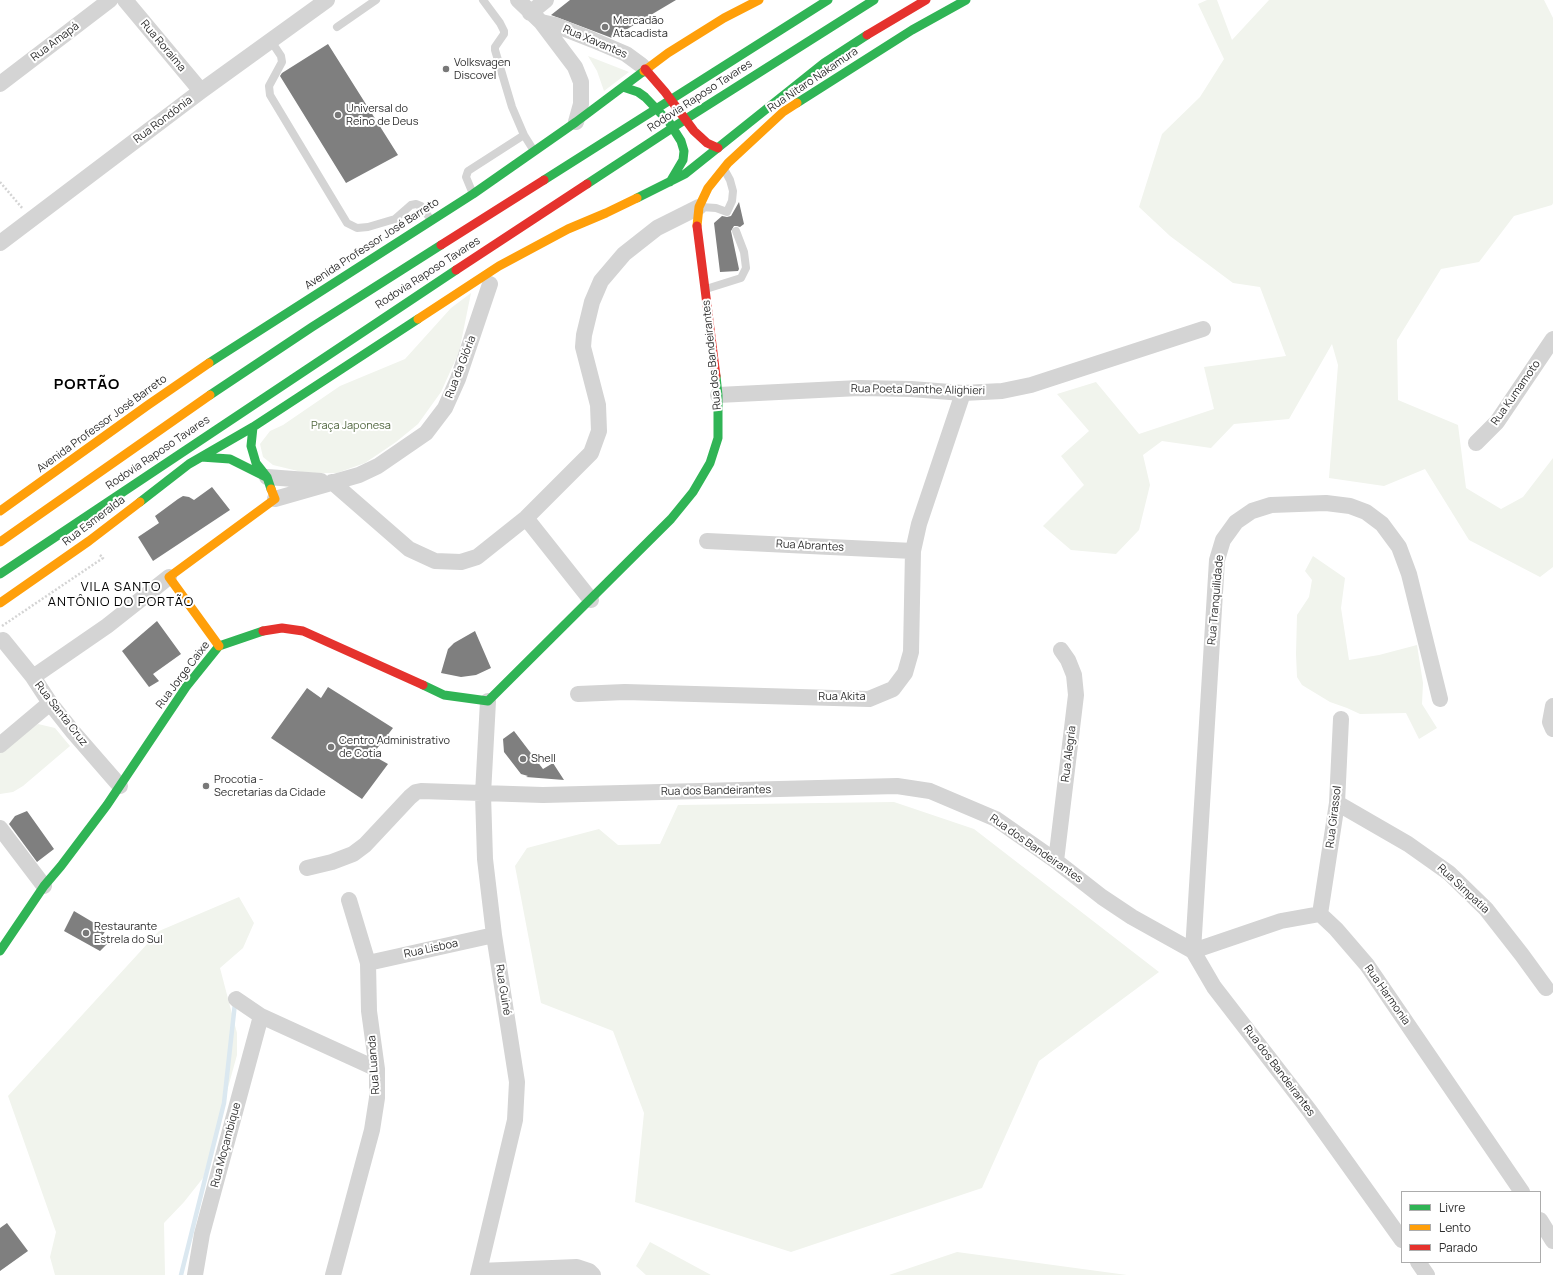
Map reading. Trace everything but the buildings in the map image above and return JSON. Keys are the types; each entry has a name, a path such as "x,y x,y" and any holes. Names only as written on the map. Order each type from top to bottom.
{"main road":[{"name":"Avenida Professor José Barreto","path":"0,511 202,368 432,221 535,152 645,69 724,18 759,0"},
{"name":"Rodovia Raposo Tavares","path":"0,574 435,283 689,117 874,0"},
{"path":"201,457 253,427 499,266 568,229 606,213 685,174 782,95 824,63 926,0"},
{"name":"Rua Nitaro Nakamura","path":"699,207 708,188 723,169 760,132 783,112 912,30 966,0"},
{"name":"Rodovia Raposo Tavares","path":"0,542 225,384 420,258 826,2"},
{"path":"664,92 664,72 668,54"},
{"path":"645,69 694,131 708,143 718,148"},
{"path":"623,87 645,96 669,122 681,141 684,151 683,160 669,182"},
{"name":"Rua dos Bandeirantes","path":"488,701 672,519 693,492 710,463 718,438 718,395 697,226 699,207"},
{"path":"219,646 170,577 275,498 267,477 256,462 251,446 253,427"},
{"path":"201,457 230,459 267,477"},
{"name":"Rua Esmeralda","path":"0,603 89,541 189,464 201,457"},
{"name":"Rua Jorge Caixe","path":"0,952 44,886 107,805 186,687 219,646 257,632 282,628 303,631 444,695 488,701"}],"street":[{"name":"Rua Amapá","path":"0,84 110,0"},
{"name":"Rua Roraima","path":"125,0 201,91"},
{"name":"Rua Rondônia","path":"0,243 31,218 201,91 327,0"},
{"name":"Rua Xavantes","path":"518,0 536,17 575,67 581,82 580,104 576,122"},
{"path":"536,17 546,0"},
{"name":"Rua Xavantes","path":"536,17 626,54 645,69"},
{"path":"267,477 332,482 409,549 435,561 461,562 477,557 526,518 591,453 600,431 598,405 583,347 584,335 592,302 602,280 624,254 657,228 699,207"},
{"name":"Rua da Glória","path":"275,498 359,475 378,466 426,433 445,408 458,379 490,284"},
{"name":"Rua Poeta Danthe Alighieri","path":"718,395 859,388 911,388 963,393 1002,391 1031,384 1203,328"},
{"name":"Rua Kumamoto","path":"1476,443 1497,422 1553,339"},
{"name":"Rua Akita","path":"578,694 625,692 869,699 893,689 905,673 911,652 913,551 919,524 963,393"},
{"name":"Rua Tranquilidade","path":"1193,951 1217,560 1223,540 1236,522 1252,511 1271,505 1326,503 1350,506 1366,512 1382,524 1399,547 1409,574 1440,699"},
{"path":"526,518 591,600"},
{"name":"Rua Abrantes","path":"706,541 913,551"},
{"path":"33,677 107,626 170,577"},
{"name":"Rua Santa Cruz","path":"3,640 33,677 50,703 73,732 120,786"},
{"name":"Rua Alegria","path":"1056,861 1076,695 1074,675 1068,660 1061,650"},
{"name":"Rua Guiné","path":"479,1273 515,1120 517,1082 494,935 485,859 483,794 488,701"},
{"path":"0,745 50,703"},
{"path":"1553,706 1550,722 1553,729"},
{"name":"Rua Girassol","path":"1320,914 1337,803 1341,719"},
{"name":"Rua dos Bandeirantes","path":"307,868 332,862 353,854 365,845 410,797 416,792 421,791 543,795 897,786 930,791 996,819 1056,861 1102,897 1132,917 1193,951 1214,987 1309,1110 1401,1239"},
{"name":"Rua Simpatia","path":"1337,803 1408,844 1449,873 1486,909 1546,988"},
{"path":"0,828 44,886"},
{"name":"Rua Luanda","path":"333,1275 372,1130 377,1098 377,1069 369,1011 368,963 349,900"},
{"path":"1193,951 1281,921 1320,914"},
{"name":"Rua Harmonia","path":"1320,914 1336,928 1367,965 1521,1191"},
{"name":"Rua Lisboa","path":"368,963 494,935"},
{"path":"236,999 261,1016 377,1069"},
{"name":"Rua Moçambique","path":"195,1275 202,1234 261,1016"},
{"path":"1541,1222 1553,1241"},
{"path":"1419,1263 1427,1275"},
{"path":"479,1273 577,1267 589,1271 593,1275"}],"lane":[{"path":"337,27 376,0"},
{"path":"483,0 504,31 504,34 495,47 495,50 512,107 524,135 535,152"},
{"path":"271,41 282,56 282,62 269,86 270,95 347,223 357,228 368,227 395,219 411,205 416,204 421,206 432,221"},
{"path":"473,194 466,177 468,171 524,135"},
{"path":"699,207 716,208 727,212 732,201 733,191 730,180 723,169"},
{"path":"705,289 741,278 746,268 744,252 736,231"}],"path":[{"path":"0,182 31,218"}],"green space":[{"path":"1207,0 1217,0 1232,40 1269,0 1544,0 1553,18 1553,203 1552,205 1514,216 1479,262 1441,269 1397,340 1398,400 1458,425 1466,488 1501,509 1523,497 1553,458 1553,567 1540,577 1469,540 1425,469 1384,486 1329,478 1338,365 1332,344 1289,419 1234,424 1211,448 1162,441 1143,455 1150,485 1139,530 1116,554 1071,550 1043,526 1084,485 1061,456 1089,431 1057,394 1096,382 1139,434 1214,409 1204,367 1286,356 1260,287 1233,283 1170,236 1139,207 1162,134 1200,97 1224,59 1198,4"},
{"path":"588,56 629,72 604,91 597,71"},
{"name":"Praça Japonesa","path":"471,293 459,352 441,392 418,424 396,442 365,463 337,473 306,473 273,465 263,457 260,444 270,431 283,425 340,386 405,359 451,308"},
{"path":"1313,556 1345,578 1341,608 1349,660 1379,655 1417,645 1423,683 1422,704 1437,728 1419,739 1406,713 1360,714 1330,702 1302,685 1297,677 1297,615 1309,597 1312,580 1305,571"},
{"path":"38,724 55,728 70,746 23,786 13,792 0,794 0,749"},
{"path":"894,802 974,829 1159,972 1039,1061 982,1188 791,1252 635,1202 644,1113 613,1031 541,1003 515,866 527,848 599,829 618,845 660,844 678,805"},
{"path":"239,897 254,923 243,948 220,968 237,1033 237,1055 203,1178 184,1202 164,1223 165,1275 55,1275 50,1257 56,1232 8,1096 159,931"},
{"path":"650,1242 711,1275 646,1275 636,1266"},
{"path":"957,1252 1127,1275 889,1275"}],"waterway":[{"path":"181,1275 224,1103 235,1003"}],"traffic: fast":[{"path":"544,180 828,0"},
{"path":"587,184 689,117 874,0"},
{"path":"797,103 912,30 966,0"},
{"path":"637,198 685,174 824,63 867,35"},
{"path":"209,363 473,194 576,122 644,71"},
{"path":"623,87 638,92 645,97 669,122 681,141 684,151 683,160 670,182"},
{"path":"210,395 312,327 441,245"},
{"path":"0,574 456,270"},
{"path":"140,502 189,464 253,427 418,319"},
{"path":"423,685 444,695 488,701 671,519 693,492 710,463 718,438 718,395 716,376"},
{"path":"253,427 251,446 256,463 267,477 271,489"},
{"path":"201,457 230,459 266,477"},
{"path":"0,951 44,886 107,805 186,687 219,646 263,631"}],"traffic: slow":[{"path":"644,71 668,53 724,18 759,0"},
{"path":"697,226 699,207 708,188 728,163 783,112 797,103"},
{"path":"418,319 499,266 568,229 637,198"},
{"path":"0,511 209,363"},
{"path":"0,542 210,395"},
{"path":"219,646 169,577 275,499 271,489"},
{"path":"0,603 89,541 140,502"}],"traffic: jam":[{"path":"867,35 926,0"},
{"path":"645,69 665,92 694,131 707,143 718,148"},
{"path":"441,245 544,180"},
{"path":"456,270 587,184"},
{"path":"697,226 716,376"},
{"path":"263,631 282,628 303,631 423,685"}],"place":[{"name":"Mercadão Atacadista","path":"605,27"},
{"name":"Volksvagen Discovel","path":"446,69"},
{"name":"Universal do Reino de Deus","path":"338,115"},
{"name":"Centro Administrativo de Cotia","path":"331,747"},
{"name":"Shell","path":"523,759"},
{"name":"Procotia - Secretarias da Cidade","path":"206,786"},
{"name":"Restaurante Estrela do Sul","path":"86,933"}],"district":[{"name":"PORTÃO","path":"87,385"},
{"name":"VILA SANTO ANTÔNIO DO PORTÃO","path":"121,594"}]}
